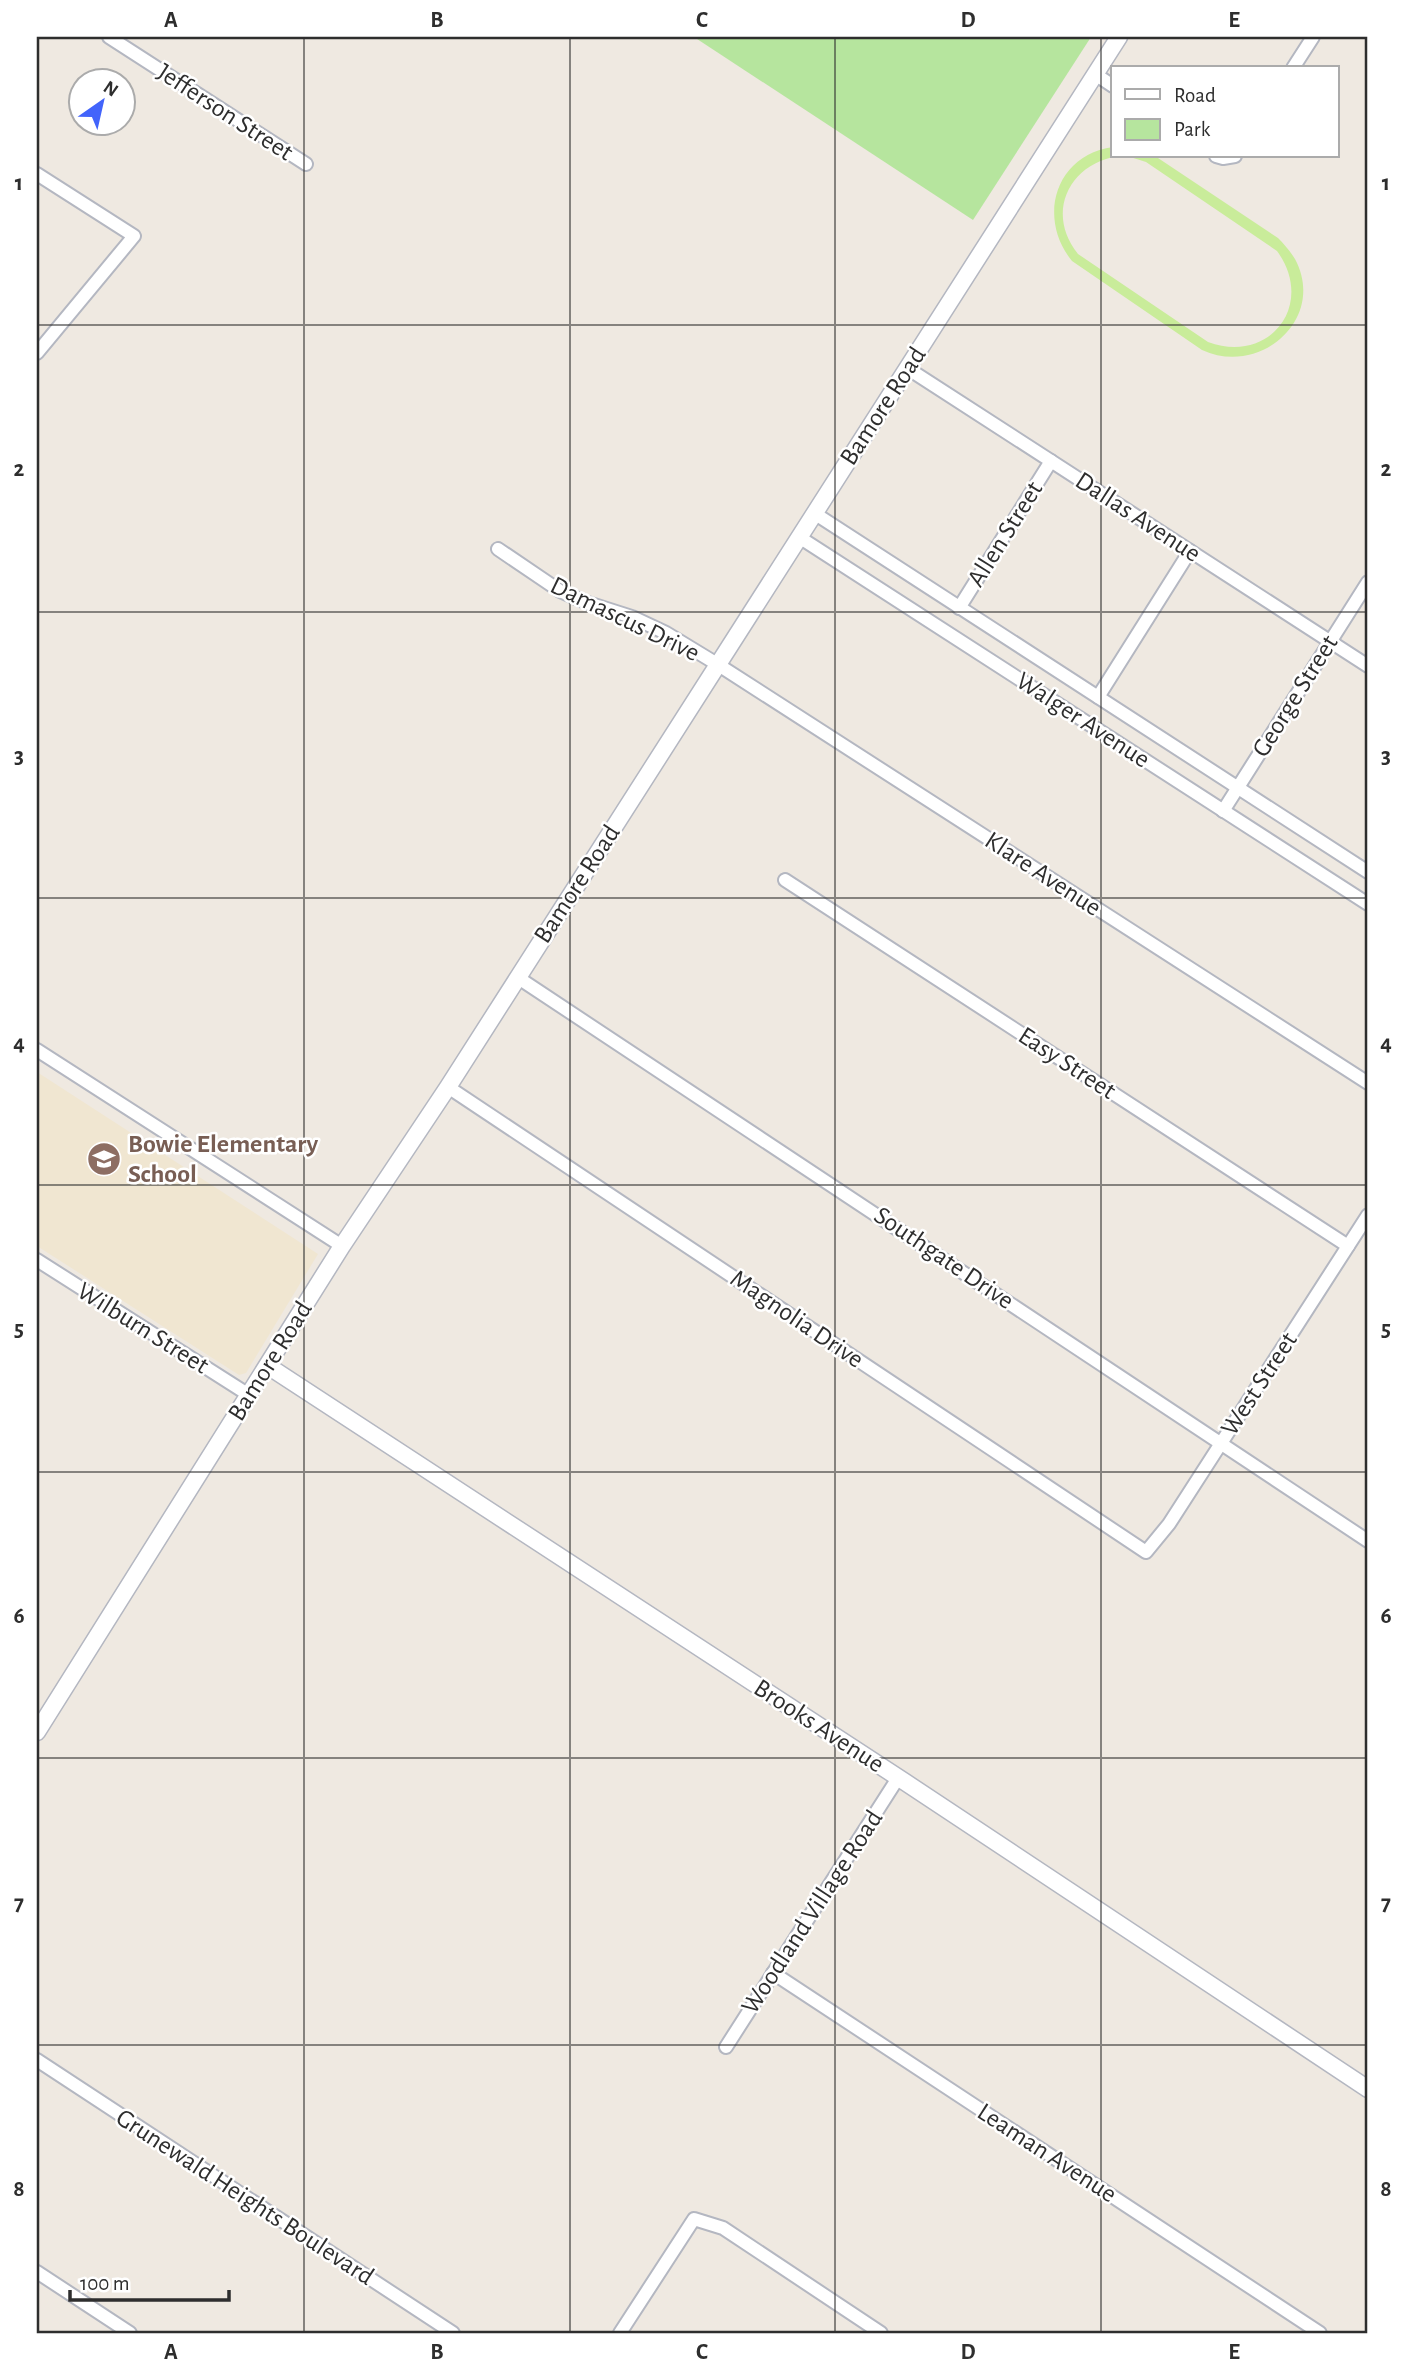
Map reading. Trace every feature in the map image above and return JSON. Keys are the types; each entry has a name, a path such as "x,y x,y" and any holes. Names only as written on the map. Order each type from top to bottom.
{"street":[{"name":"Jefferson Street","path":"109,37 306,164"},
{"name":"Bamore Road","path":"37,1732 342,1246 448,1087 1118,37"},
{"path":"1294,66 1313,37"},
{"path":"1095,74 1111,85"},
{"path":"37,174 134,236 38,349"},
{"name":"Dallas Avenue","path":"907,368 1368,666"},
{"name":"Allen Street","path":"959,608 1051,461"},
{"name":"Walger Avenue","path":"814,513 1368,873"},
{"name":"Walger Avenue","path":"799,537 1368,904"},
{"name":"Damascus Drive","path":"498,549 560,591 632,617 666,633 717,664"},
{"path":"1098,697 1190,551"},
{"name":"George Street","path":"1223,810 1368,582"},
{"name":"Klare Avenue","path":"717,664 1368,1083"},
{"name":"Easy Street","path":"785,880 1348,1246"},
{"name":"Southgate Drive","path":"517,977 1368,1541"},
{"path":"37,1050 342,1246"},
{"name":"Magnolia Drive","path":"448,1087 1146,1552"},
{"name":"West Street","path":"1146,1552 1169,1524 1368,1215"},
{"name":"Wilburn Street","path":"37,1260 249,1395"},
{"name":"Brooks Avenue","path":"268,1366 1368,2089"},
{"name":"Woodland Village Road","path":"726,2047 898,1778"},
{"name":"Leaman Avenue","path":"773,1973 1320,2333"},
{"name":"Grunewald Heights Boulevard","path":"37,2060 453,2333"},
{"path":"620,2333 694,2219 723,2228 881,2333"},
{"path":"37,2272 130,2333"}],"shaded area":[{"name":"Bowie Elementary School","path":"37,1072 318,1254 246,1373 239,1375 37,1246"}],"green space":[{"path":"694,37 1091,37 973,220"},
{"path":"1111,148 1111,158 1086,169 1067,193 1063,207 1063,223 1078,254 1208,342 1230,347 1250,345 1267,337 1280,325 1289,309 1291,291 1288,271 1277,251 1146,162 1133,158 1158,158 1278,238 1291,253 1303,281 1302,302 1295,321 1282,337 1265,349 1246,356 1224,356 1202,350 1072,261 1061,244 1055,226 1054,208 1065,175 1077,162 1093,152"}],"place":[{"name":"Bowie Elementary School","path":"104,1159"}]}
